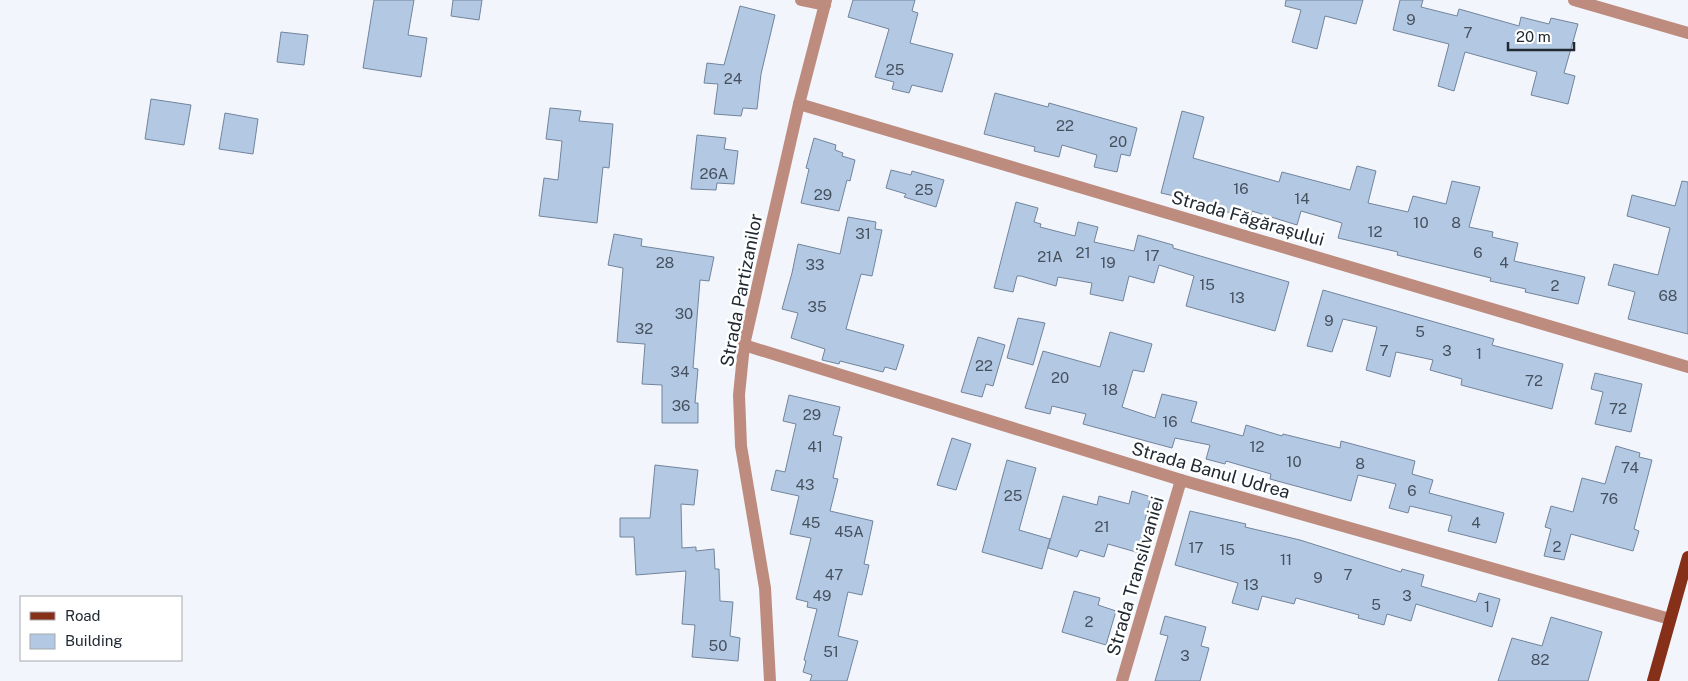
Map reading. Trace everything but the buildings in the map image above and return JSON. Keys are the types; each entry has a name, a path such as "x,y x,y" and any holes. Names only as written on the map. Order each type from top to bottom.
{"main road":[{"path":"1653,681 1688,557"}],"street":[{"path":"801,0 825,2"},
{"path":"1574,0 1688,33"},
{"name":"Strada Partizanilor","path":"770,681 765,588 742,446 739,395 744,345 799,104 825,2"},
{"name":"Strada Făgărașului","path":"799,104 1688,367"},
{"name":"Strada Banul Udrea","path":"744,345 1181,480 1670,620"},
{"name":"Strada Transilvaniei","path":"1122,681 1181,480"}]}
